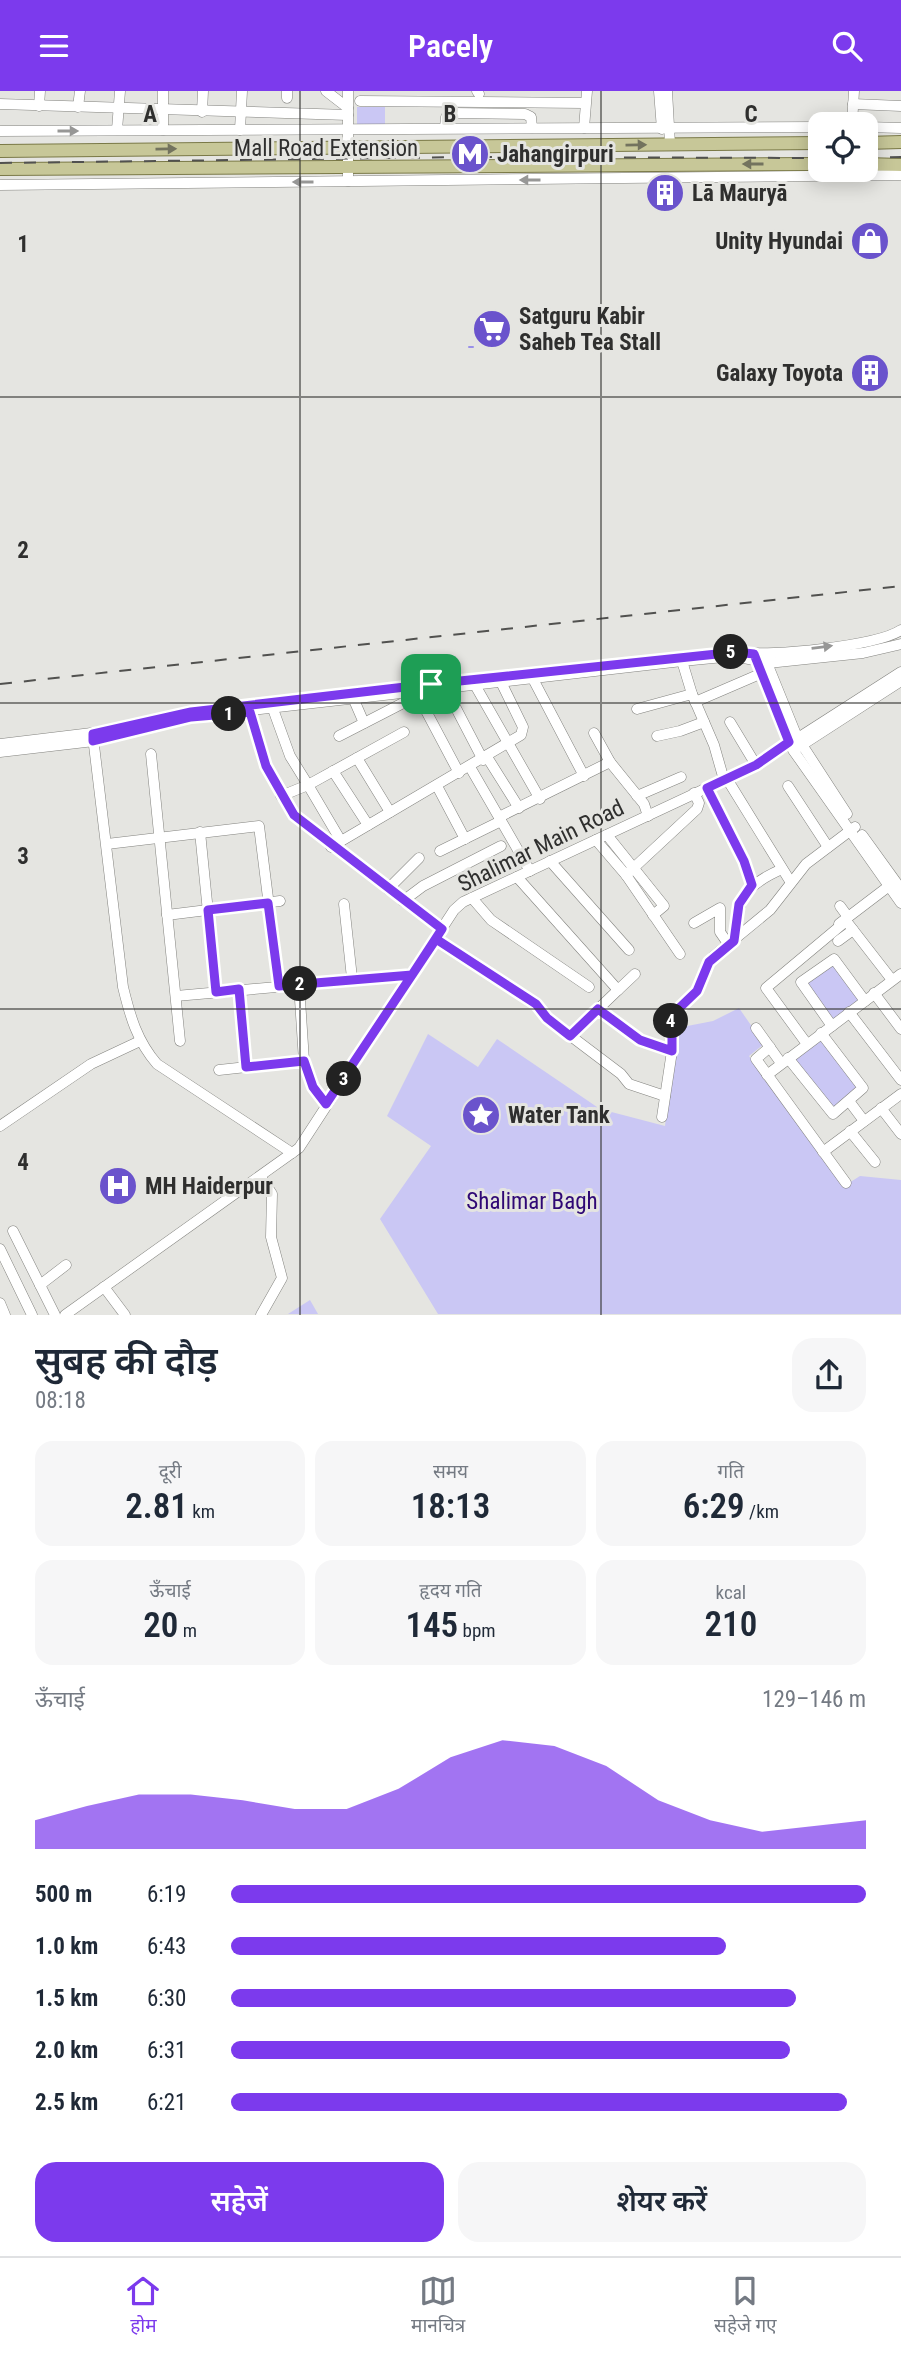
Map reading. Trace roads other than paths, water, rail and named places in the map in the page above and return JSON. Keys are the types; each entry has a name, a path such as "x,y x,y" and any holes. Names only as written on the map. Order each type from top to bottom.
{"main road":[{"path":"878,143 901,142"},
{"name":"Mall Road Extension","path":"0,151 808,143"},
{"name":"Mall Road Extension","path":"0,169 179,169 348,175 599,166 808,164"},
{"path":"878,167 898,172"}],"street":[{"path":"39,106 40,91"},
{"path":"78,107 79,91"},
{"path":"117,130 120,91"},
{"path":"163,91 163,130"},
{"path":"201,112 203,91"},
{"path":"240,130 242,91"},
{"path":"326,91 348,112"},
{"path":"348,91 348,175"},
{"path":"584,128 587,91"},
{"path":"659,91 670,144"},
{"path":"666,129 667,91"},
{"path":"853,91 853,112"},
{"path":"360,101 412,96 584,103"},
{"path":"0,104 239,113 348,112"},
{"path":"853,104 901,106"},
{"path":"445,128 446,117 453,113 526,114 531,117 532,128"},
{"path":"0,131 808,127"},
{"path":"878,127 901,128"},
{"path":"599,166 599,179"},
{"path":"179,169 180,183"},
{"path":"878,173 898,172"},
{"path":"0,184 180,183 348,175 599,179 808,174"},
{"path":"0,744 93,737 191,712 736,652 761,659 876,641 901,630"},
{"path":"0,752 191,717 682,661 734,656 761,659 863,653 901,644"},
{"path":"761,659 760,674 795,744 901,903"},
{"path":"761,659 795,744"},
{"path":"682,661 725,780 790,881"},
{"path":"795,744 901,672"},
{"path":"637,709 694,698 760,674"},
{"path":"533,679 584,776"},
{"path":"795,744 901,681"},
{"path":"336,844 521,735 523,729 501,682"},
{"path":"475,685 540,799"},
{"path":"446,689 485,758 519,808"},
{"path":"339,736 407,701 413,693"},
{"path":"413,693 459,773"},
{"path":"354,700 364,723"},
{"path":"274,709 290,756 308,785 336,844"},
{"path":"250,712 261,753 281,796 304,825 336,844 388,890 442,929"},
{"path":"657,736 704,722"},
{"path":"730,722 756,765"},
{"path":"281,796 308,785 404,732"},
{"path":"594,733 610,762 637,796 648,816"},
{"path":"93,737 123,987 140,1041 157,1064 292,1153"},
{"name":"Shalimar Main Road","path":"65,1314 299,1148 454,910 472,898 725,780 795,744"},
{"path":"151,754 180,1041"},
{"path":"357,758 390,812"},
{"path":"440,851 610,762"},
{"path":"470,767 530,871"},
{"path":"333,771 368,825"},
{"path":"637,796 681,777"},
{"path":"437,786 465,839"},
{"path":"788,786 828,847"},
{"path":"707,788 744,861 752,885"},
{"path":"626,874 697,809 699,805 695,793"},
{"path":"107,844 259,826 279,986"},
{"path":"662,1117 672,1051 672,1015 697,991 709,962 770,909 790,881 853,829"},
{"path":"853,829 901,889"},
{"path":"200,832 216,992"},
{"path":"607,835 635,866 664,906 653,915"},
{"path":"596,840 626,874 680,954"},
{"path":"403,901 423,886 501,846"},
{"path":"388,890 419,858"},
{"path":"550,861 629,950"},
{"path":"732,943 739,904 752,885 782,869"},
{"path":"517,877 618,990"},
{"path":"766,979 888,886"},
{"path":"472,898 497,924 589,987"},
{"path":"167,915 281,901"},
{"path":"344,904 352,978"},
{"path":"840,906 848,917"},
{"path":"694,923 720,908 720,932 732,943"},
{"path":"767,1075 897,977 845,922 766,988 807,1044"},
{"path":"838,941 853,930"},
{"path":"436,939 536,1004 547,1018 621,1074 632,1087 665,1096"},
{"path":"804,954 816,971"},
{"path":"832,1025 800,983 816,971 834,959 865,1001"},
{"path":"570,1036 635,974"},
{"path":"176,996 352,978 412,975"},
{"path":"299,984 304,1061 313,1087 326,1104"},
{"path":"239,989 246,1067"},
{"path":"874,993 901,1029"},
{"path":"598,1009 640,1040 672,1051"},
{"path":"849,1012 901,1080"},
{"path":"756,1028 831,1114 863,1088 821,1033"},
{"path":"0,1126 91,1064 140,1041"},
{"path":"770,1047 755,1059 846,1183"},
{"path":"219,1070 304,1061"},
{"path":"823,1152 901,1094"},
{"path":"849,1101 864,1121"},
{"path":"881,1108 901,1134"},
{"path":"850,1131 874,1162"},
{"path":"261,1177 272,1194 271,1237 282,1278 261,1314"},
{"path":"13,1231 55,1314"},
{"path":"0,1249 3,1261 32,1314"},
{"path":"3,1261 24,1252"},
{"path":"40,1285 66,1265"},
{"path":"104,1287 125,1314"},
{"path":"0,1303 5,1314"}],"railway":[{"path":"0,163 470,157 808,158"},
{"path":"878,158 901,157"},
{"path":"0,684 901,586"}],"place":[{"name":"Jahangirpuri","path":"470,154"},
{"name":"Lā Mauryā","path":"665,193"},
{"name":"Unity Hyundai","path":"870,241"},
{"name":"Satguru Kabir Saheb Tea Stall","path":"492,329"},
{"name":"Galaxy Toyota","path":"870,373"},
{"name":"Water Tank","path":"481,1115"},
{"name":"MH Haiderpur","path":"118,1186"}],"park label":[{"name":"Shalimar Bagh","path":"532,1201"}]}
